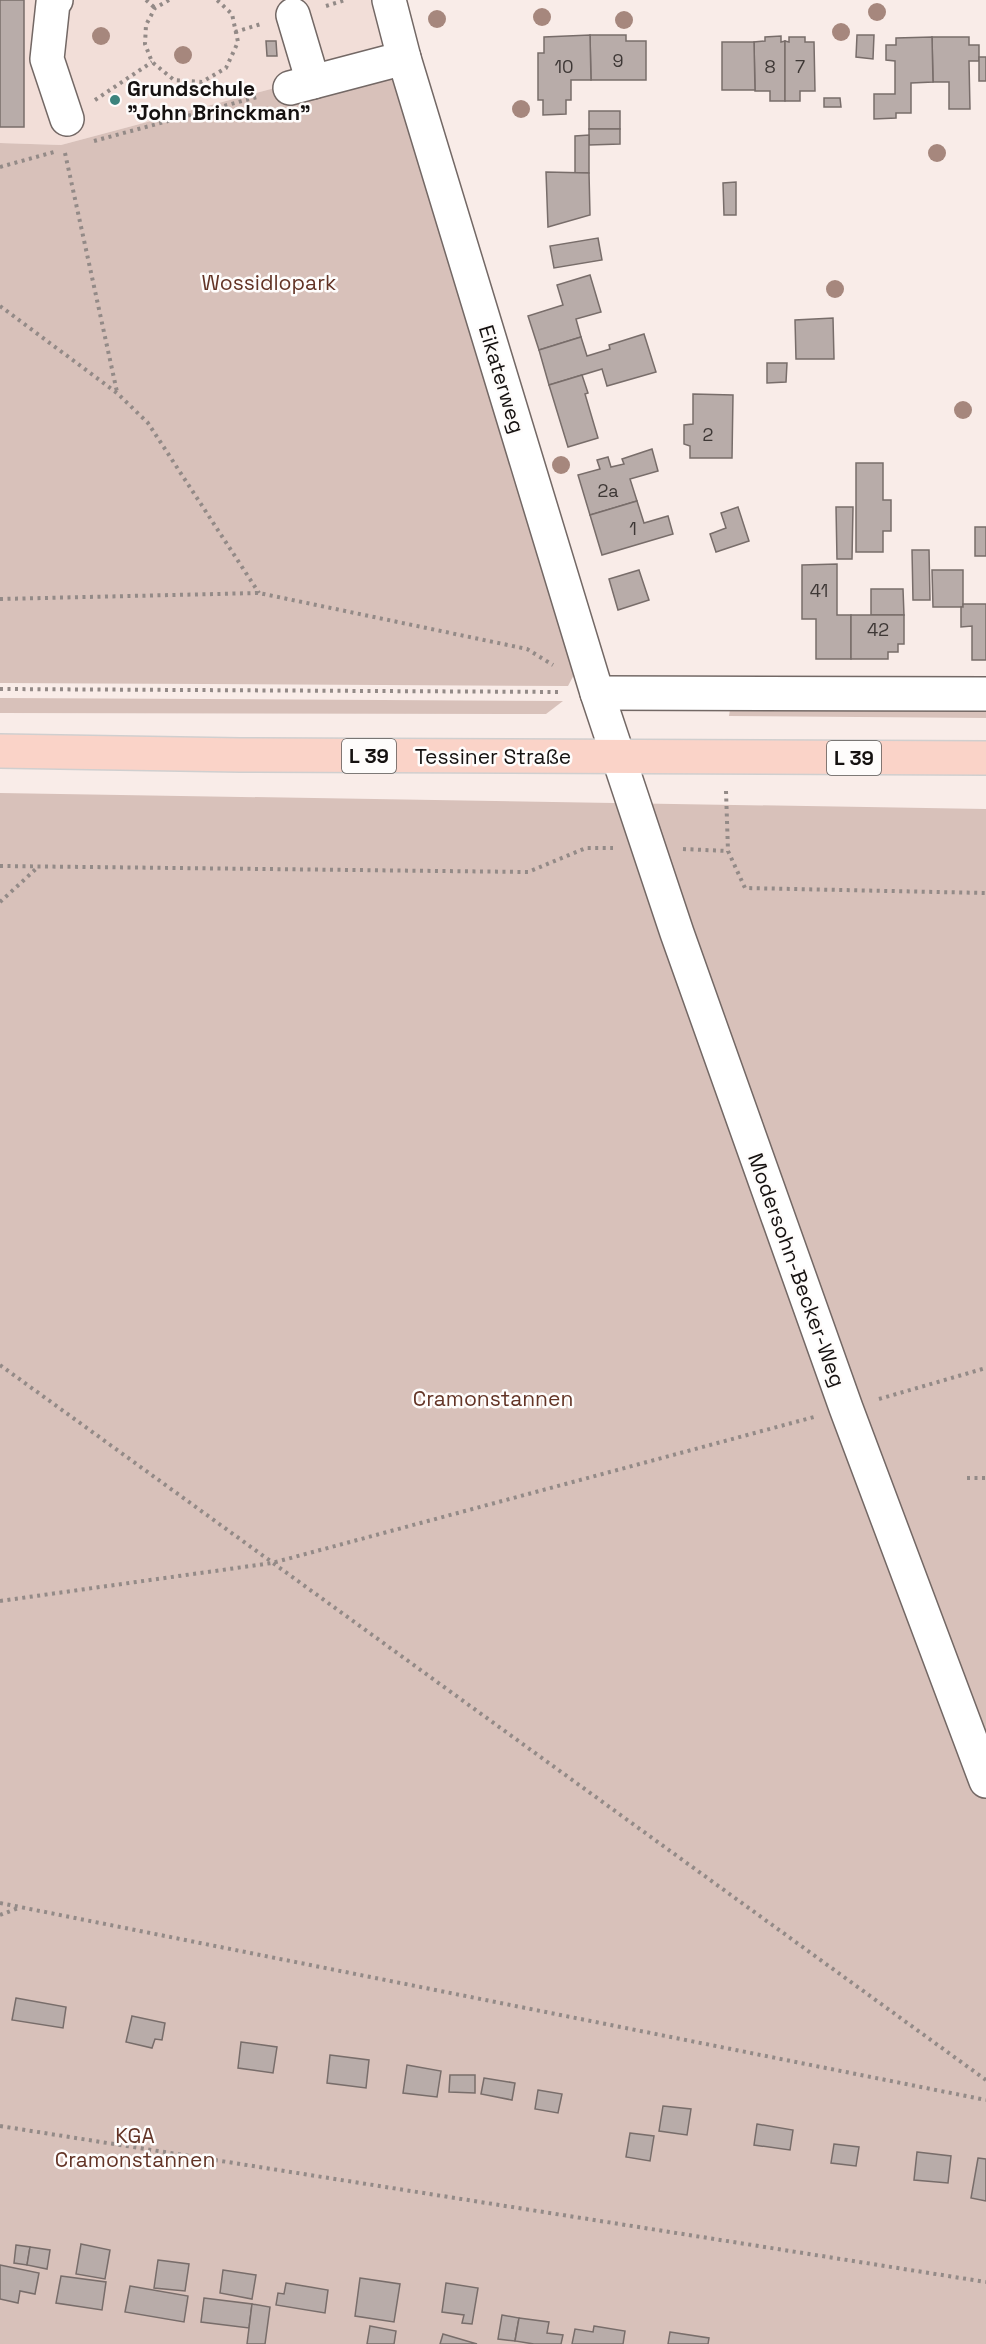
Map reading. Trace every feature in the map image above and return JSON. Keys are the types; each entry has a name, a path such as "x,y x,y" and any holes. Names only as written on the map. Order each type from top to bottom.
{"main road":[{"name":"Tessiner Straße","path":"0,752 986,758"}],"street":[{"path":"56,0 53,3 47,59 77,131"},
{"name":"Eikaterweg","path":"389,0 404,58 594,681 619,756"},
{"path":"293,15 301,85 404,58"},
{"path":"594,681 986,694"},
{"name":"Modersohn-Becker-Weg","path":"619,756 677,933 846,1408 986,1780"}],"path":[{"path":"146,0 155,8"},
{"path":"169,0 155,8 146,25 146,44 152,62 174,80 202,82 226,68 237,42 232,14 217,0"},
{"path":"77,131 152,62"},
{"path":"77,131 301,85"},
{"path":"0,166 64,149 117,393"},
{"path":"0,306 117,393 148,423 260,593"},
{"path":"0,599 260,593 526,649 554,666"},
{"path":"0,689 594,681"},
{"path":"0,866 528,872 586,848"},
{"path":"728,851 745,888 986,893"},
{"path":"0,902 38,867"},
{"path":"0,1365 986,2080"},
{"path":"0,1601 272,1563 986,1368"},
{"path":"967,1478 986,1478"},
{"path":"0,1903 986,2100"},
{"path":"0,1915 22,1907"},
{"path":"0,2126 986,2282"}],"shaded area":[{"name":"Grundschule \"John Brinckman\"","path":"0,0 387,0 395,56 61,145 0,143"}],"green space":[{"name":"Wossidlopark","path":"395,56 576,671 568,686 0,683 0,143 61,145"},
{"path":"0,698 563,701 546,714 0,713"},
{"path":"731,703 986,703 986,718 729,716"},
{"name":"Cramonstannen","path":"0,793 986,809 986,2344 0,2344"}],"building":[{"path":"0,0 24,0 24,127 0,127"},
{"path":"590,35 626,35 626,41 646,41 646,80 591,80"},
{"path":"590,35 591,80 571,80 571,100 566,100 566,114 543,115 543,100 538,100 538,53 544,53 544,37"},
{"path":"857,35 874,35 873,59 856,57"},
{"path":"781,36 781,42 785,41 785,101 770,101 770,91 755,91 754,42 765,41 765,37"},
{"path":"789,37 805,37 805,42 814,42 815,91 800,91 800,101 785,101 785,41 789,42"},
{"path":"932,37 969,37 969,45 979,45 979,61 969,61 970,109 949,109 949,82 933,82"},
{"path":"932,37 933,82 911,83 911,113 896,113 896,118 874,119 874,94 895,94 895,61 886,60 886,45 896,45 896,38"},
{"path":"266,41 276,41 277,56 267,56"},
{"path":"722,42 754,42 755,90 722,90"},
{"path":"979,57 986,57 986,81 979,81"},
{"path":"824,98 840,98 841,107 824,107"},
{"path":"589,111 620,111 620,129 589,129"},
{"path":"589,129 620,129 620,144 589,145"},
{"path":"589,135 589,173 575,173 575,136"},
{"path":"546,172 589,173 590,215 548,227"},
{"path":"736,182 736,215 724,215 723,183"},
{"path":"598,238 602,260 554,268 550,246"},
{"path":"590,275 601,312 576,319 581,337 539,350 528,316 563,305 557,285"},
{"path":"833,318 834,359 796,359 795,320"},
{"path":"644,334 656,372 607,386 602,369 549,385 539,350 581,337 587,356 610,349 609,345"},
{"path":"767,363 787,363 786,382 767,383"},
{"path":"582,375 598,438 568,447 549,385"},
{"path":"693,394 733,395 732,458 690,458 690,446 684,444 684,425 693,424"},
{"path":"652,449 658,471 630,479 637,501 590,515 578,475 600,469 597,460 608,457 611,467 624,464 622,459"},
{"path":"856,463 883,463 883,500 891,500 891,531 883,531 883,552 856,552"},
{"path":"637,501 644,523 668,516 673,534 602,555 590,515"},
{"path":"738,507 749,541 716,552 710,534 726,528 721,513"},
{"path":"836,507 853,507 852,559 837,559"},
{"path":"975,527 986,527 986,556 975,556"},
{"path":"912,550 929,550 930,600 913,600"},
{"path":"837,564 837,615 851,615 851,659 816,659 816,619 802,619 802,565"},
{"path":"639,570 649,600 618,610 609,579"},
{"path":"932,570 963,570 963,607 933,607"},
{"path":"871,589 903,589 904,615 871,615"},
{"path":"963,604 986,604 986,660 972,660 972,626 961,627"},
{"path":"851,615 904,615 904,644 898,644 898,652 888,652 888,659 851,659"},
{"path":"16,1998 66,2007 63,2028 12,2020"},
{"path":"132,2016 165,2023 162,2040 155,2039 152,2048 126,2042"},
{"path":"241,2042 277,2047 273,2073 238,2068"},
{"path":"330,2055 369,2060 366,2088 327,2083"},
{"path":"407,2065 441,2071 437,2097 403,2093"},
{"path":"450,2075 475,2075 475,2093 449,2092"},
{"path":"484,2078 515,2083 512,2100 481,2094"},
{"path":"538,2090 562,2094 558,2113 535,2109"},
{"path":"663,2106 691,2109 687,2135 659,2131"},
{"path":"757,2124 793,2130 790,2150 754,2145"},
{"path":"630,2133 654,2136 650,2161 626,2157"},
{"path":"834,2144 859,2147 856,2166 831,2163"},
{"path":"917,2152 951,2156 948,2183 914,2180"},
{"path":"978,2158 986,2159 986,2201 971,2198"},
{"path":"81,2244 110,2250 105,2279 76,2274"},
{"path":"16,2245 30,2247 27,2265 14,2263"},
{"path":"30,2247 50,2250 47,2269 27,2265"},
{"path":"158,2260 189,2264 185,2291 154,2288"},
{"path":"0,2265 39,2273 35,2294 20,2291 18,2303 0,2299"},
{"path":"223,2270 256,2275 252,2299 220,2293"},
{"path":"61,2276 106,2282 102,2310 56,2303"},
{"path":"360,2278 400,2284 394,2322 355,2316"},
{"path":"286,2283 328,2290 325,2313 276,2305 278,2293 284,2294"},
{"path":"446,2283 478,2288 472,2324 462,2323 464,2315 442,2312"},
{"path":"130,2286 188,2296 184,2322 125,2312"},
{"path":"204,2298 252,2304 249,2328 201,2322"},
{"path":"252,2304 270,2307 265,2344 247,2344"},
{"path":"502,2315 519,2318 515,2341 498,2339"},
{"path":"519,2318 549,2322 547,2333 563,2335 561,2344 515,2341"},
{"path":"370,2326 396,2331 394,2344 367,2344"},
{"path":"594,2326 625,2331 623,2344 572,2344 575,2329 593,2332"},
{"path":"670,2332 709,2338 708,2344 668,2344"},
{"path":"443,2334 477,2344 440,2344"}],"place":[{"name":"Grundschule \"John Brinckman\"","path":"115,100"}],"park label":[{"name":"KGA Cramonstannen","path":"135,2147"}]}
